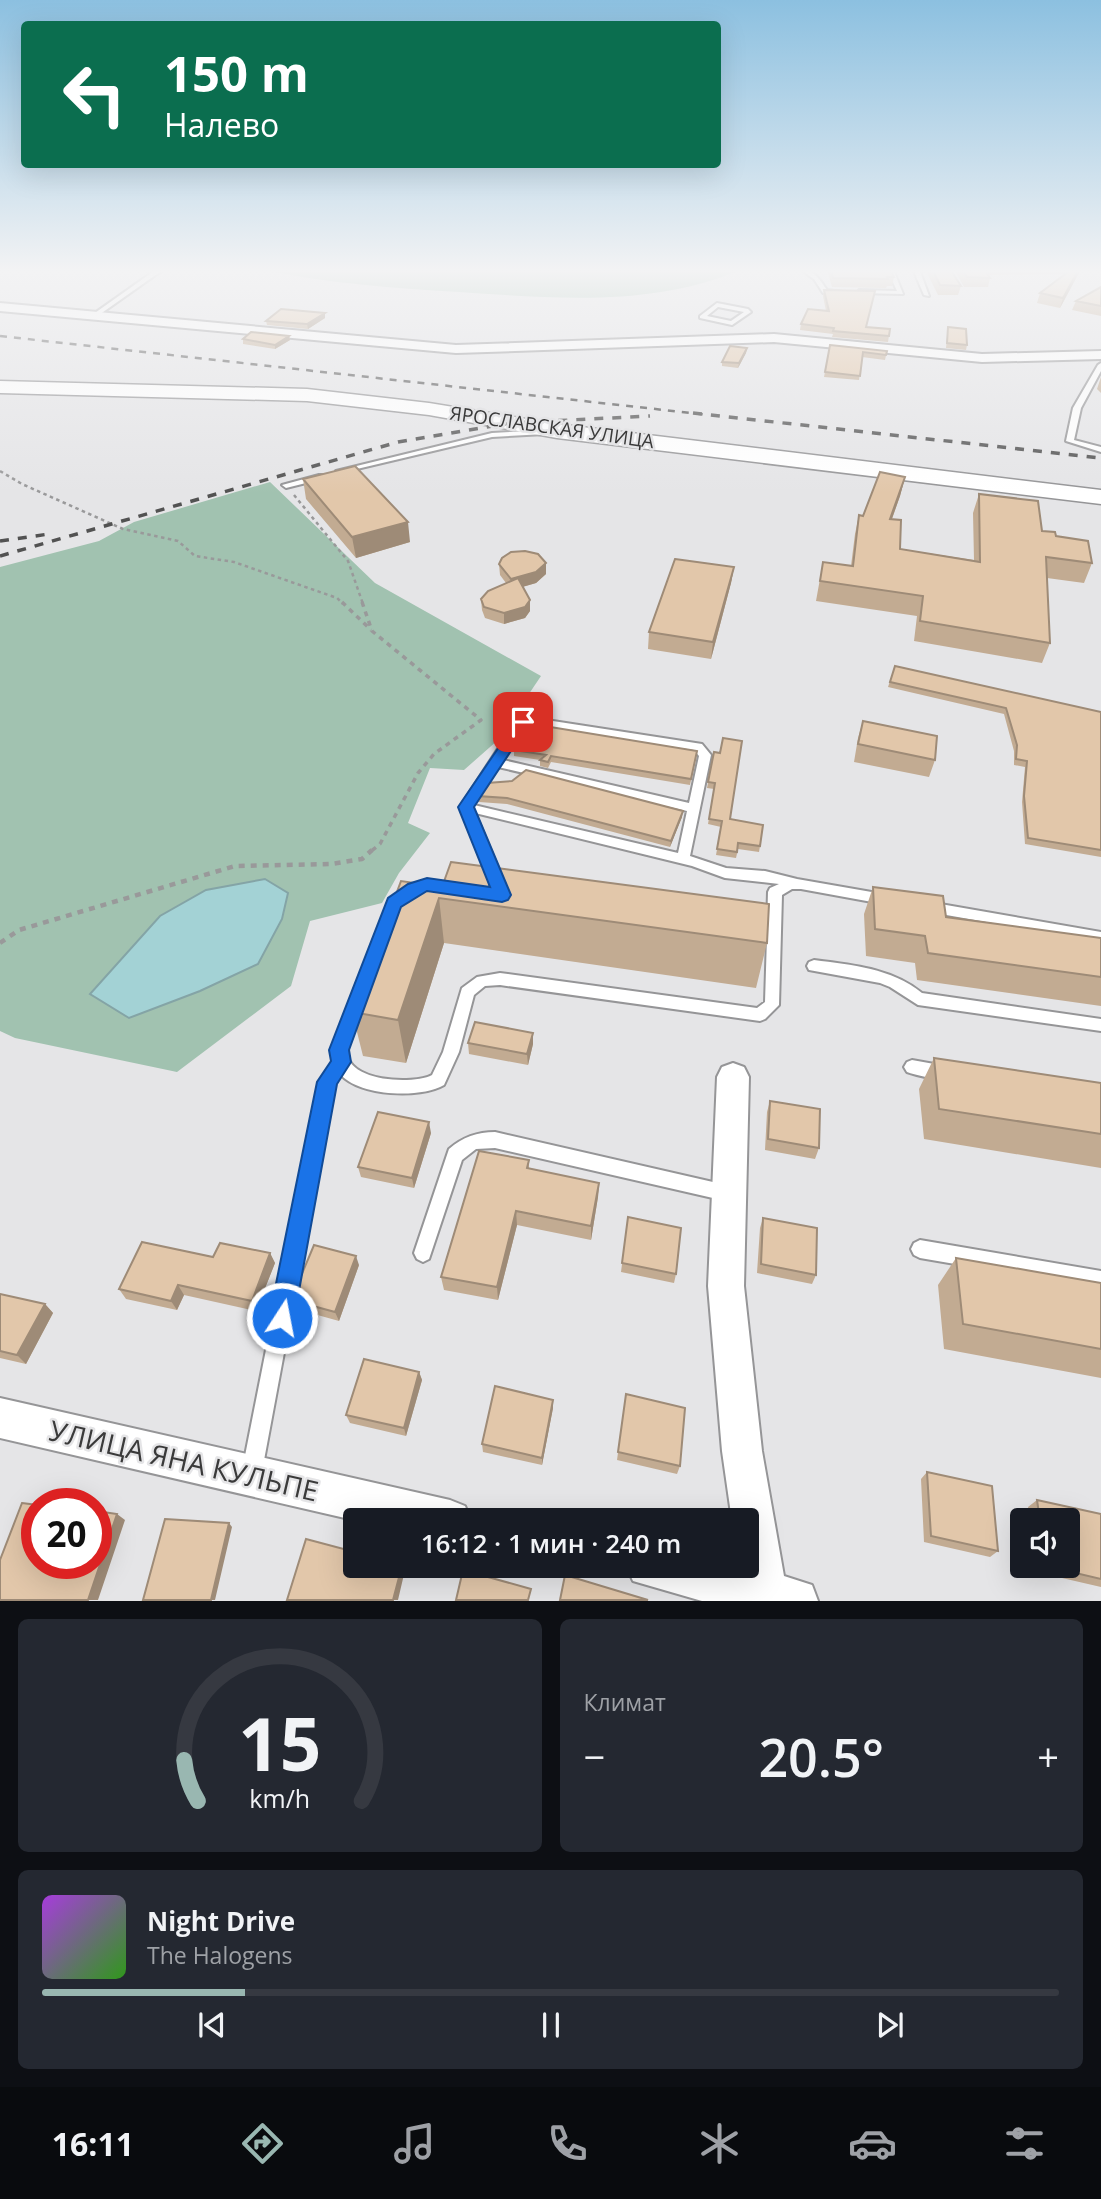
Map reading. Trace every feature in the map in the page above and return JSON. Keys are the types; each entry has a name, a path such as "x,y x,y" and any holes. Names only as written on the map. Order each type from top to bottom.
{"main road":[{"name":"ЯРОСЛАВСКАЯ УЛИЦА","path":"0,387 307,395 429,409 557,430 1101,497"}],"street":[{"path":"398,344 456,349 606,344"},
{"path":"834,344 982,358 1101,355"},
{"path":"699,1578 781,1597 742,1451 726,1286 733,1077"},
{"name":"УЛИЦА ЯНА КУЛЬПЕ","path":"0,1418 394,1508"}],"lane":[{"path":"1101,365 1077,408 1070,441 1101,450"},
{"path":"335,473 492,435 557,430"},
{"path":"286,485 323,476"},
{"path":"466,807 520,724 527,721 698,747 705,755 683,860"},
{"path":"495,762 694,808"},
{"path":"466,807 683,860 725,873 765,876 1101,937"},
{"path":"404,895 427,885 502,895 466,807"},
{"path":"362,989 339,1050 341,1062 355,1079 425,1088 438,1082 444,1069 467,992 474,984 485,979 760,1015 772,1005 775,892 782,886 801,884"},
{"path":"733,927 774,932"},
{"path":"814,966 881,976 895,981 918,999 1101,1025"},
{"path":"251,1475 327,1082 341,1062"},
{"path":"912,1067 966,1075"},
{"path":"423,1253 455,1155 466,1144 480,1139 495,1140 730,1194"},
{"path":"920,1249 1101,1280"}],"path":[{"path":"0,471 22,484 123,529 178,541 195,556 234,562 337,598 372,631 481,720 434,754 418,773 380,844 362,859 331,864 235,866 19,930 0,943"},
{"path":"286,485 348,561 372,631"}],"green space":[{"path":"270,482 375,583 541,676 498,740 464,770 430,768 408,823 430,833 399,873 382,903 310,921 291,986 177,1072 15,1038 0,1031 0,567 99,541 134,522"}],"water":[{"path":"265,879 288,893 282,919 258,964 200,991 129,1018 90,994 160,916 206,890"}],"building":[{"path":"830,345 887,351 886,355 863,352 860,376 825,372"},
{"path":"730,346 747,348 739,363 722,362"},
{"path":"355,466 408,522 352,537 303,479"},
{"path":"880,472 905,477 890,519 901,520 900,549 980,562 979,494 1038,501 1042,531 1088,541 1092,563 1046,557 1050,643 920,621 923,596 820,581 823,562 853,566 859,515 863,516"},
{"path":"511,552 538,554 546,563 536,572 511,579 499,564 502,558"},
{"path":"675,559 734,567 713,642 649,632"},
{"path":"518,578 530,600 525,607 504,613 484,607 481,599 488,591"},
{"path":"895,666 1101,712 1101,850 1028,838 1024,796 1027,761 1016,759 1017,745 1006,708 890,682"},
{"path":"863,721 937,736 935,760 858,744"},
{"path":"526,723 697,751 691,779 551,756 548,762 540,760 546,755 514,750"},
{"path":"723,738 742,741 730,819 763,825 760,846 738,843 737,852 717,849 722,821 709,819 715,783 708,782 714,752 720,753"},
{"path":"526,770 683,811 671,841 507,798 478,796 487,783 512,781"},
{"path":"451,862 769,904 767,943 439,898 398,1020 352,1012 401,881 442,887"},
{"path":"873,887 943,896 946,917 1101,938 1101,977 928,953 925,936 875,929"},
{"path":"475,1022 533,1033 527,1054 468,1043"},
{"path":"934,1058 1101,1083 1101,1134 939,1109"},
{"path":"770,1101 820,1109 819,1148 768,1139"},
{"path":"378,1112 429,1122 412,1178 358,1167"},
{"path":"479,1151 529,1160 527,1168 599,1183 591,1226 516,1211 497,1287 441,1277"},
{"path":"628,1217 681,1228 676,1274 622,1263"},
{"path":"763,1218 817,1228 816,1275 761,1264"},
{"path":"142,1242 213,1257 220,1243 270,1253 252,1301 178,1285 171,1301 119,1289"},
{"path":"314,1245 356,1256 335,1312 291,1300"},
{"path":"956,1258 1101,1283 1101,1349 963,1324"},
{"path":"0,1294 45,1304 17,1355 0,1351"},
{"path":"364,1359 419,1372 404,1428 346,1415"},
{"path":"495,1386 553,1400 542,1458 482,1444"},
{"path":"626,1394 685,1408 680,1466 618,1452"},
{"path":"927,1472 992,1486 998,1551 931,1536"},
{"path":"1037,1500 1074,1508 1038,1508"},
{"path":"21,1506 21,1579 95,1579 88,1600 0,1600 0,1560"},
{"path":"1080,1509 1101,1514 1101,1579 1080,1574"},
{"path":"112,1513 117,1514 112,1529"},
{"path":"165,1519 229,1523 211,1600 143,1600"},
{"path":"306,1539 343,1549 343,1578 399,1578 393,1600 287,1600"},
{"path":"461,1578 492,1578 531,1589 528,1600 456,1600"},
{"path":"564,1578 575,1578 648,1600 560,1600"}],"railway":[{"path":"69,344 709,415"},
{"path":"693,413 1101,458"},
{"path":"0,556 398,442 510,423 650,416"},
{"path":"0,541 49,534"}],"route":[{"path":"282,1318 327,1082 341,1062 339,1050 394,903 414,889 427,885 502,895 466,807 523,722"}]}
